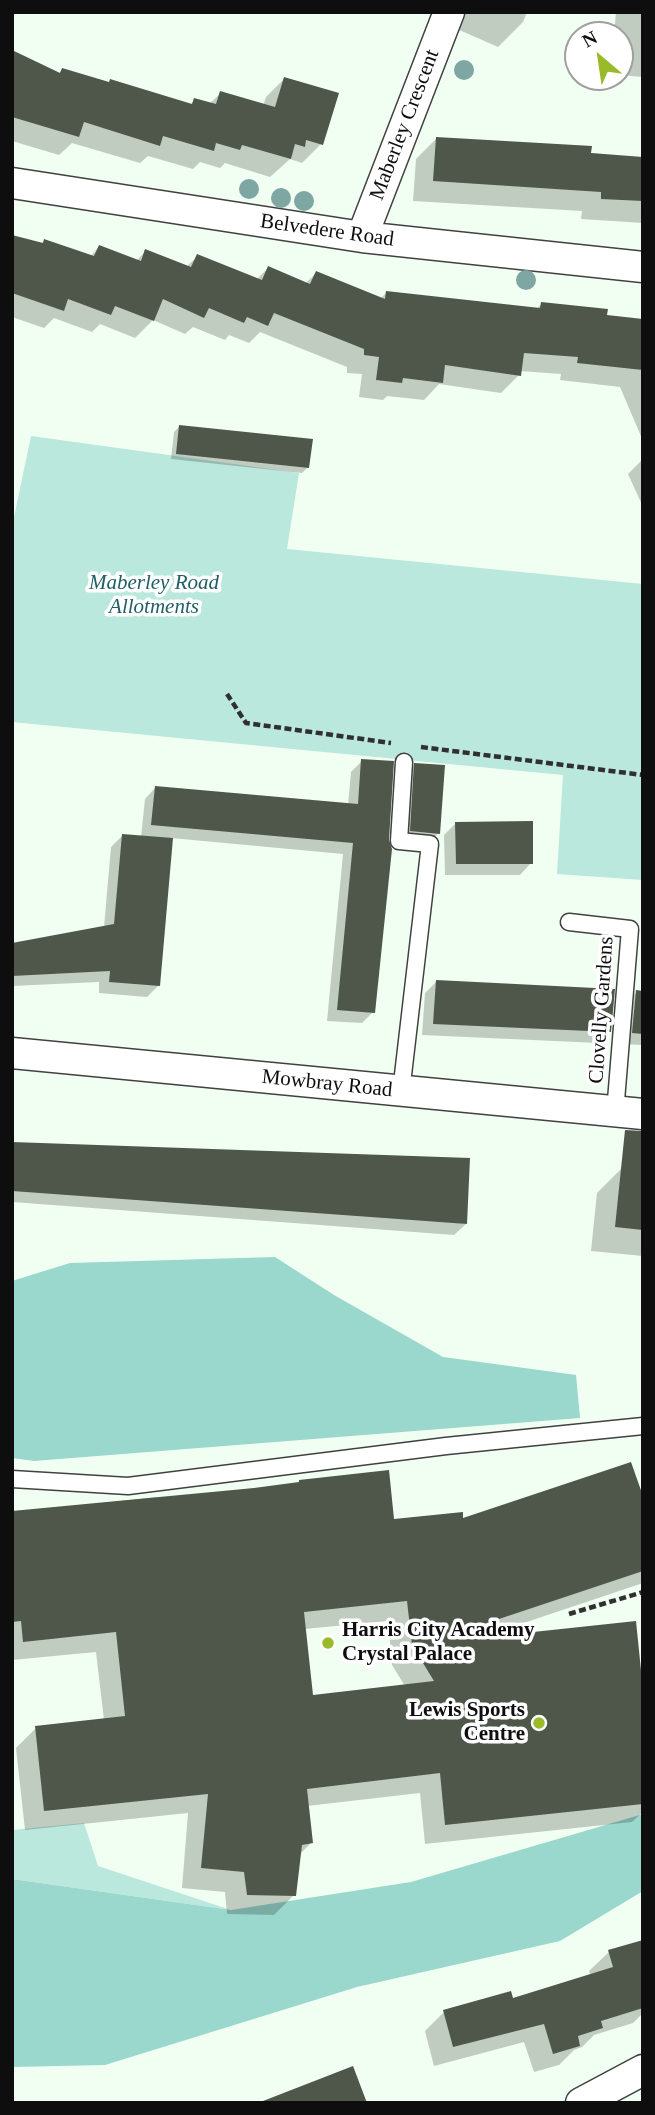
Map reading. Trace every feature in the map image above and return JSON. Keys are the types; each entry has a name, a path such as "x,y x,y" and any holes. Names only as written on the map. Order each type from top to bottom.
{"street":[{"name":"Maberley Crescent","path":"362,237 449,12"},
{"name":"Belvedere Road","path":"12,183 362,237 643,267"},
{"name":"Mowbray Road","path":"12,1053 629,1113"},
{"path":"581,2103 643,2070"}],"lane":[{"path":"401,1091 430,844 400,841 406,754"},
{"name":"Clovelly Gardens","path":"569,922 630,929 629,1113"},
{"path":"12,1479 128,1486 432,1448 643,1426"}],"path":[{"path":"228,694 246,723 394,744"},
{"path":"406,754 643,775"},
{"path":"569,1614 643,1591"}],"green space":[{"name":"Maberley Road Allotments","path":"31,436 299,473 287,549 643,584 643,880 557,874 563,775 12,722 12,527"},
{"path":"84,1823 98,1866 231,1910 12,1879 12,1830"}],"shaded area":[{"path":"275,1257 334,1295 443,1357 576,1375 580,1418 34,1461 12,1458 12,1281 70,1263"},
{"path":"643,1814 643,1891 560,1941 357,1987 105,2065 12,2067 12,1879 231,1910 411,1882"}],"building":[{"path":"12,50 60,73 62,68 109,82 110,79 192,104 194,98 216,104 220,91 275,107 284,77 339,93 323,145 306,140 305,147 295,144 291,159 242,145 240,150 216,143 214,151 163,136 160,146 84,122 79,137 12,117"},
{"path":"436,137 592,146 591,153 643,157 643,201 601,199 601,192 433,181"},
{"path":"12,235 43,243 44,239 94,256 99,245 141,261 145,249 191,267 197,254 262,280 268,266 310,284 316,271 385,299 386,291 540,308 541,302 608,309 607,315 643,319 643,370 577,363 578,357 524,353 521,376 445,365 443,383 403,378 402,383 376,380 379,357 364,355 364,349 274,313 268,326 247,317 244,323 209,308 204,318 163,299 154,321 115,306 111,315 68,299 64,311 12,293"},
{"path":"179,425 313,439 309,468 176,454"},
{"path":"361,759 394,761 389,840 392,849 375,1013 337,1010 353,843 151,825 155,786 358,804"},
{"path":"414,763 445,765 440,834 410,831"},
{"path":"533,821 533,864 456,864 455,822"},
{"path":"122,834 173,838 160,986 109,982 110,971 12,976 12,943 114,924"},
{"path":"436,980 615,989 611,1032 433,1024"},
{"path":"636,990 643,991 643,1034 632,1033"},
{"path":"625,1130 643,1131 643,1230 615,1227"},
{"path":"12,1142 470,1158 467,1224 12,1191"},
{"path":"631,1462 643,1496 643,1571 475,1627 477,1638 636,1621 643,1690 643,1804 445,1825 440,1773 307,1789 313,1843 302,1845 296,1896 247,1895 244,1872 201,1868 208,1794 44,1811 35,1726 125,1716 116,1632 23,1642 21,1621 12,1622 12,1511 254,1488 389,1470 394,1519 463,1512 463,1518","holes":["407,1601 412,1645 434,1681 313,1695 304,1612"]},
{"path":"643,1940 643,2008 601,2021 603,2028 578,2036 580,2046 553,2054 544,2024 453,2047 443,2010 511,1991 513,1998 613,1967 608,1950"},
{"path":"353,2066 367,2103 263,2103 263,2101"}],"place":[{"name":"Harris City Academy Crystal Palace","path":"328,1643"},
{"name":"Lewis Sports Centre","path":"539,1723"}]}
